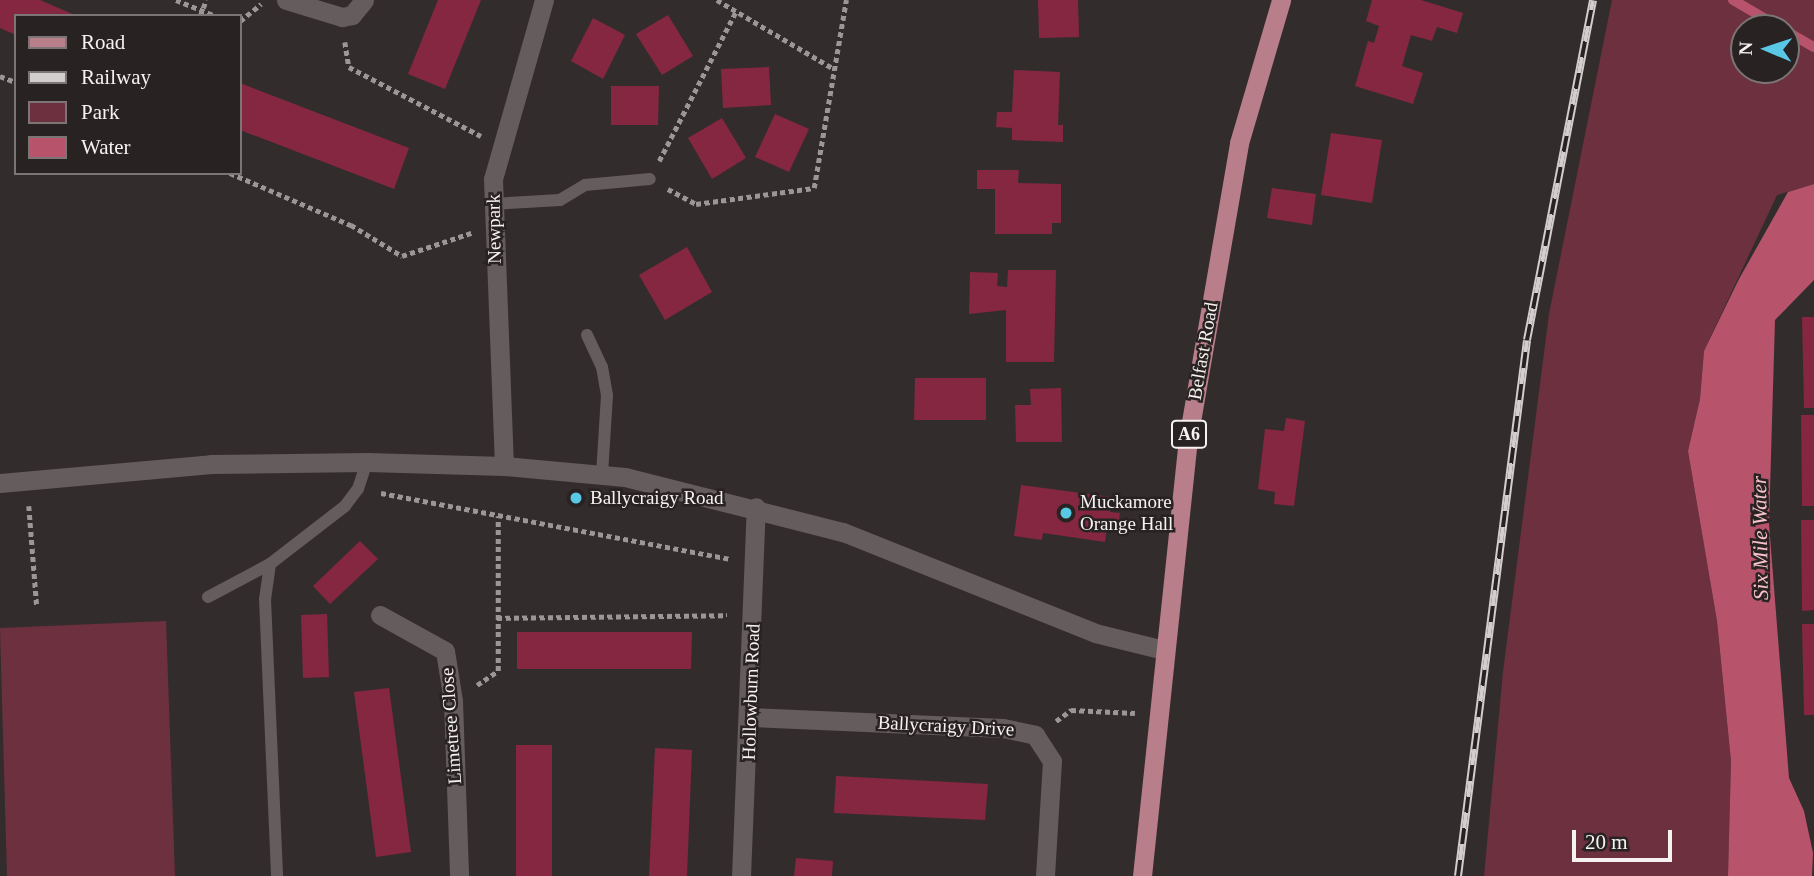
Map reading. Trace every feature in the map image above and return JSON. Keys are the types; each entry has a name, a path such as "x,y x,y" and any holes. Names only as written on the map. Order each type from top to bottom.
{"main road":[{"name":"Belfast Road","path":"1142,876 1188,439 1237,156 1281,0"}],"street":[{"path":"286,0 342,17 352,15 364,0"},
{"name":"Newpark","path":"504,466 492,233 493,204 501,142 544,0"},
{"path":"0,483 211,464 367,462 504,466 602,475 756,507 843,532 1095,634 1164,650"},
{"name":"Hollowburn Road","path":"741,876 751,717 756,507"},
{"name":"Limetree Close","path":"380,615 445,651 453,701 459,876"},
{"name":"Ballycraigy Drive","path":"751,717 1014,729 1035,735 1052,761 1045,876"}],"lane":[{"path":"493,204 560,200 585,185 650,179"},
{"path":"587,335 601,367 607,395 602,475"},
{"path":"208,597 270,564 345,506 358,489 367,462"},
{"path":"270,564 265,599 277,876"}],"path":[{"path":"176,0 201,13 206,0"},
{"path":"242,20 266,0"},
{"path":"717,0 834,69"},
{"path":"736,11 650,179 696,204 814,188 846,0"},
{"path":"342,17 349,67 501,142"},
{"path":"235,175 351,225 402,256 467,233 492,233"},
{"path":"358,489 755,563"},
{"path":"453,701 498,671 498,516"},
{"path":"31,536 37,607"},
{"path":"497,618 754,614"},
{"path":"1035,735 1071,710 1158,714"}],"green space":[{"path":"1612,0 1814,0 1814,184 1777,195 1704,351 1700,399 1688,451 1717,621 1731,761 1728,876 1484,876 1503,672 1549,314"},
{"path":"166,621 175,876 7,876 0,628"}],"water":[{"name":"Six Mile Water","path":"1814,184 1814,280 1775,320 1769,524 1789,778 1804,811 1813,853 1812,876 1728,876 1731,761 1717,621 1688,451 1700,399 1704,351 1739,279 1788,192"}],"building":[{"path":"0,0 40,0 72,14 14,14 14,34 0,28"},
{"path":"438,0 481,0 445,89 408,74"},
{"path":"1038,0 1078,0 1079,37 1039,38"},
{"path":"1372,0 1421,0 1463,13 1457,33 1437,27 1432,41 1411,35 1402,66 1423,73 1413,104 1355,86 1368,41 1374,43 1379,26 1366,21"},
{"path":"668,15 693,56 662,75 636,34"},
{"path":"593,18 625,35 603,79 571,61"},
{"path":"769,67 771,105 723,108 721,69"},
{"path":"1014,70 1060,72 1058,125 1063,125 1063,142 1012,140 1012,128 996,127 997,112 1012,112"},
{"path":"242,84 409,148 394,189 242,131"},
{"path":"611,86 659,86 658,125 611,125"},
{"path":"775,114 809,129 789,172 755,157"},
{"path":"722,118 746,158 712,179 688,138"},
{"path":"1331,133 1382,140 1372,203 1321,195"},
{"path":"977,170 1019,170 1018,183 1061,184 1061,223 1052,223 1052,234 995,234 995,189 977,189"},
{"path":"1272,188 1316,194 1312,225 1267,218"},
{"path":"687,247 712,292 665,320 639,275"},
{"path":"1008,270 1056,270 1054,362 1006,362 1006,310 969,314 970,272 998,273 997,286 1007,287"},
{"path":"1802,317 1814,317 1814,408 1804,408"},
{"path":"915,378 986,378 986,420 914,420"},
{"path":"1061,388 1062,442 1016,442 1015,405 1031,405 1030,389"},
{"path":"1801,415 1814,415 1814,506 1802,506"},
{"path":"1286,418 1305,421 1294,506 1274,504 1275,492 1258,489 1265,429 1284,431"},
{"name":"Muckamore Orange Hall","path":"1021,485 1111,497 1110,512 1120,513 1118,529 1107,527 1105,542 1043,533 1042,540 1014,536"},
{"path":"1801,520 1814,520 1814,610 1802,611"},
{"path":"360,541 378,559 330,604 313,586"},
{"path":"327,614 329,677 303,678 301,615"},
{"path":"1802,624 1814,624 1814,715 1804,715"},
{"path":"517,632 692,632 691,669 517,669"},
{"path":"389,688 411,852 376,857 354,692"},
{"path":"516,745 552,745 552,876 516,876"},
{"path":"655,748 692,750 687,876 649,876"},
{"path":"836,776 988,784 985,820 834,813"},
{"path":"796,858 833,861 832,876 794,876"}],"waterway":[{"path":"1733,0 1757,14"},
{"path":"1800,39 1814,47"}],"railway":[{"path":"1458,876 1527,340 1593,0"}],"place":[{"name":"Ballycraigy Road","path":"576,498"},
{"name":"Muckamore Orange Hall","path":"1066,513"}]}
